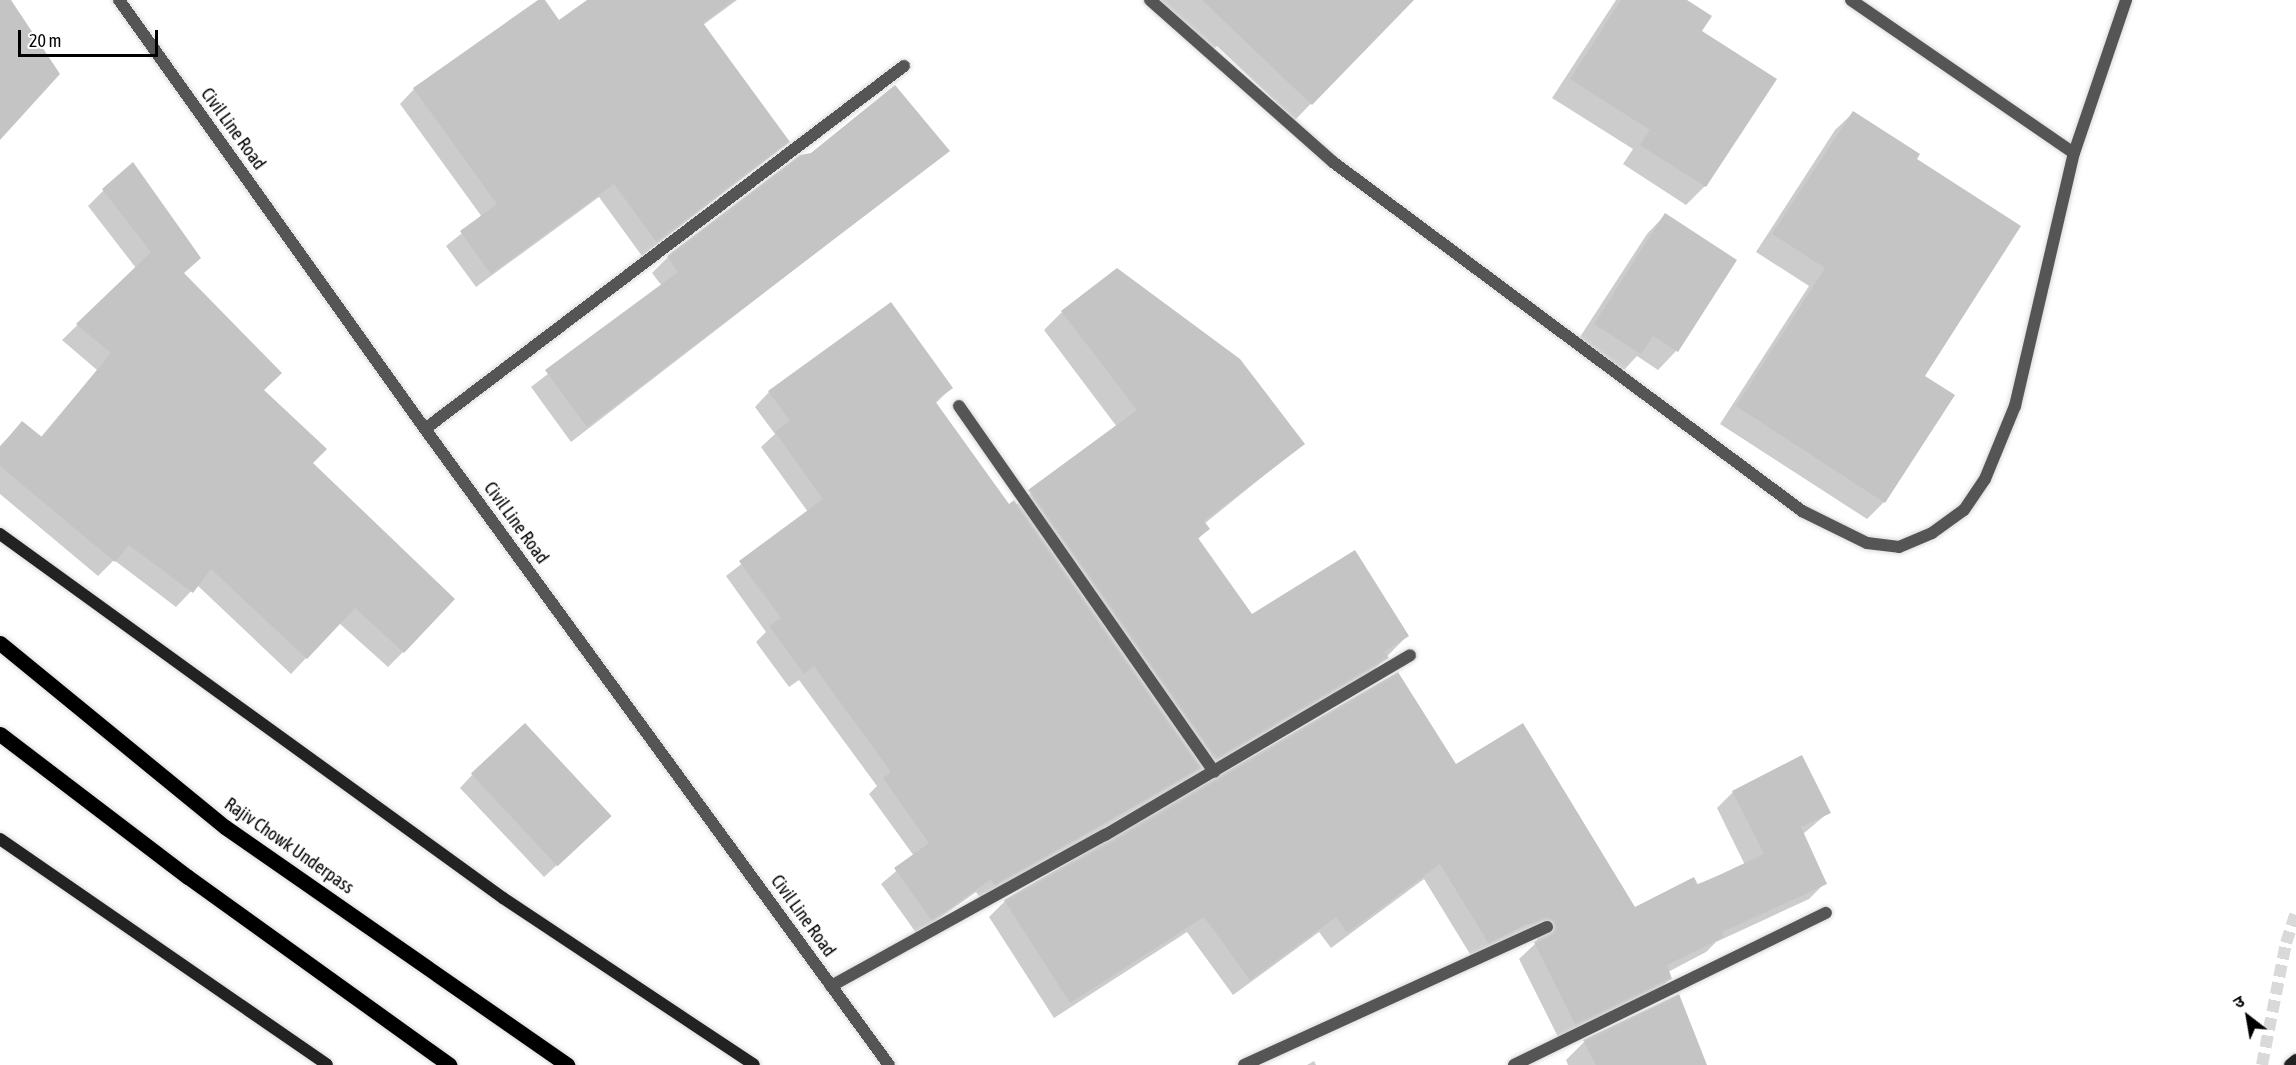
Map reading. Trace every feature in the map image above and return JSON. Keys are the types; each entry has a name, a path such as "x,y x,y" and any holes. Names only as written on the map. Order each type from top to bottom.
{"main road":[{"path":"0,534 503,898 754,1065"},
{"name":"Rajiv Chowk Underpass","path":"0,643 225,827 567,1065"},
{"path":"0,734 188,876 450,1065"},
{"path":"0,839 327,1065"},
{"path":"2290,1065 2296,1060"}],"street":[{"name":"Civil Line Road","path":"119,0 425,429 889,1065"},
{"path":"1150,0 1333,162 1802,511 1868,543 1899,547 1932,533 1964,510 1985,479 2015,406 2073,153 2127,0"},
{"path":"1851,0 2073,153"},
{"path":"425,429 904,66"},
{"path":"959,406 1214,772"},
{"path":"831,986 1214,772 1410,655"},
{"path":"1514,1065 1826,913"},
{"path":"1244,1065 1547,927"}],"building":[{"path":"0,0 11,0 60,74 0,140"},
{"path":"538,0 545,0 559,20 587,0 734,0 703,23 790,142 657,243 614,184 491,274 460,231 497,204 413,88"},
{"path":"1202,0 1414,0 1312,105"},
{"path":"1621,0 1687,0 1712,16 1702,31 1777,79 1706,187 1640,145 1650,130 1570,79"},
{"path":"895,85 950,151 587,427 545,370 678,272 667,256 800,155 811,153"},
{"path":"1853,111 1920,154 1917,159 2021,226 1925,376 1955,395 1885,503 1736,406 1825,268 1772,234"},
{"path":"133,162 201,258 184,273 282,373 264,390 327,449 313,463 455,599 404,653 355,608 307,659 211,569 193,593 129,545 115,562 0,466 0,447 22,421 42,437 111,353 76,324 151,252 102,189"},
{"path":"1665,213 1737,260 1678,352 1653,336 1641,354 1594,324"},
{"path":"1117,268 1240,359 1305,444 1204,521 1210,529 1198,538 1252,614 1355,550 1409,636 1384,652 1389,658 1216,760 1028,490 1137,410 1061,311"},
{"path":"891,302 953,388 935,401 1009,504 1014,500 1201,768 995,886 991,879 932,921 894,868 929,843 883,778 891,772 814,666 804,674 769,626 781,618 739,561 823,499 775,432 790,421 768,391"},
{"path":"1398,672 1456,764 1523,723 1635,907 1694,877 1698,885 1764,854 1732,791 1802,755 1831,813 1801,827 1827,884 1722,932 1724,937 1667,965 1672,979 1576,1026 1534,942 1553,932 1552,921 1525,925 1489,944 1440,864 1347,933 1336,917 1250,980 1204,917 1070,1003 1004,900"},
{"path":"525,723 612,816 557,866 471,773"},
{"path":"1679,994 1707,1065 1596,1065 1583,1040"}],"tunnel":[{"path":"2262,1065 2286,943 2296,913"}]}
